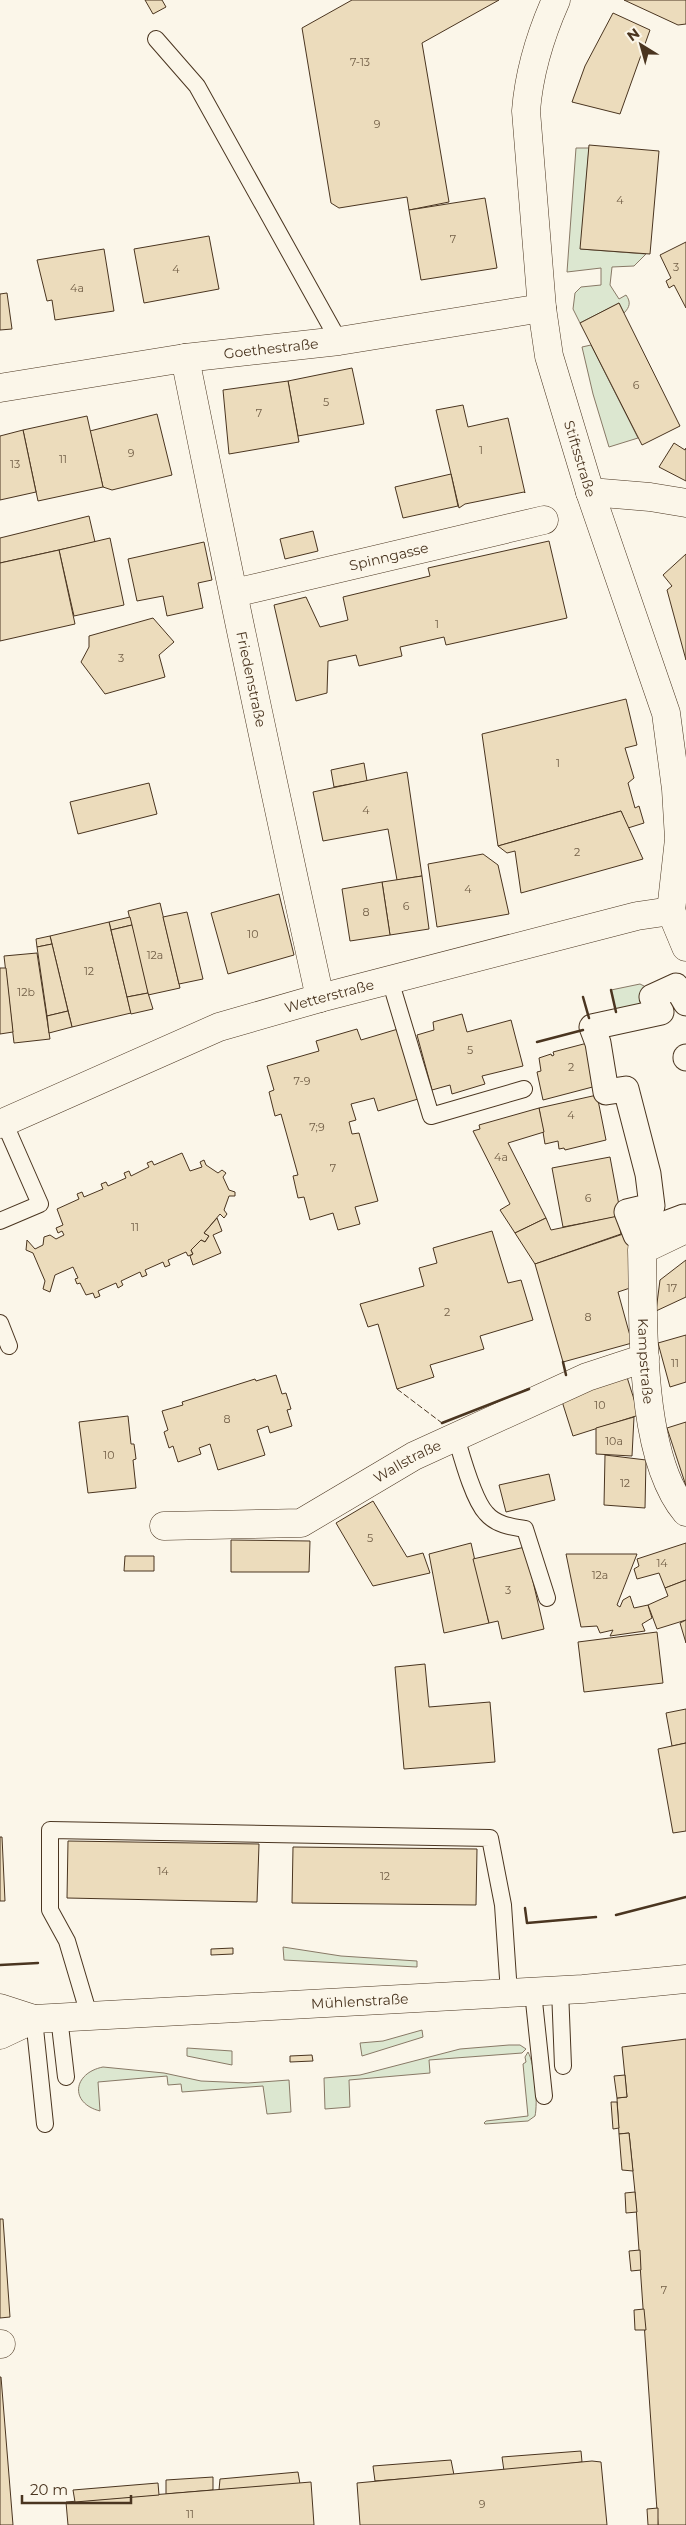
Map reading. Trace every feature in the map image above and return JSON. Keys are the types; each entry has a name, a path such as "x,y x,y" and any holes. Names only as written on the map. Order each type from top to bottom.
{"street":[{"name":"Stiftsstraße","path":"556,0 541,32 528,87 526,111 542,308 549,356 590,492 666,713 676,789 679,839 678,906"},
{"name":"Goethestraße","path":"0,388 185,358 339,341 542,308"},
{"name":"Friedenstraße","path":"185,358 212,500 234,593 320,998"},
{"path":"590,492 650,497 686,503"},
{"name":"Spinngasse","path":"234,593 544,520"},
{"path":"678,906 686,947"},
{"name":"Wetterstraße","path":"2,1123 219,1027 320,998 678,906"},
{"path":"686,1003 676,986 652,997 661,1012 592,1027 598,1043 606,1092 626,1089 648,1174 652,1206 627,1212 636,1235 678,1221 686,1216"},
{"name":"Kampstraße","path":"686,1229 642,1250 644,1358 654,1433 666,1482 675,1499 686,1512"},
{"name":"Wallstraße","path":"164,1526 301,1523 414,1456 587,1377 644,1358"},
{"name":"Mühlenstraße","path":"0,2008 46,2018 560,1990 686,1979"},
{"name":"Mühlenstraße","path":"0,2035 46,2018"}],"lane":[{"path":"156,39 197,86 339,341"},
{"path":"390,980 431,1116 524,1089"},
{"path":"0,1221 40,1204 2,1123"},
{"path":"0,1323 10,1346"},
{"path":"456,1438 466,1471 486,1513 504,1525 525,1530 547,1598"},
{"path":"89,2015 67,1941 50,1910 50,1830 490,1838 544,2096"},
{"path":"560,1990 563,2066"},
{"path":"46,2018 66,2077"},
{"path":"45,2124 46,2018"}],"green space":[{"path":"576,148 589,148 581,249 646,254 634,266 612,267 610,285 619,299 626,295 629,300 628,309 624,313 619,303 580,323 573,309 575,293 581,287 601,285 601,268 567,272"},
{"path":"591,345 638,438 609,447 593,394 582,347"},
{"path":"640,984 646,987 652,997 618,1021 611,990"},
{"path":"283,1947 341,1956 417,1961 417,1967 284,1960"},
{"path":"422,2030 423,2037 362,2056 360,2043 383,2041"},
{"path":"520,2045 526,2049 522,2053 429,2060 430,2073 349,2080 350,2107 325,2109 324,2078 360,2075 460,2049"},
{"path":"187,2048 232,2051 232,2065 187,2056"},
{"path":"528,2052 535,2084 535,2116 528,2121 485,2124 486,2121 528,2116 523,2064 526,2062 525,2057"},
{"path":"103,2067 164,2073 201,2081 248,2083 289,2080 291,2112 267,2114 263,2086 182,2092 181,2084 168,2085 167,2076 98,2082 100,2111 83,2102 79,2095 79,2088 81,2081 86,2075 93,2070"}],"building":[{"path":"145,0 162,0 166,7 153,14"},
{"path":"352,0 499,0 422,43 449,202 409,210 407,197 339,208 331,203 302,28"},
{"path":"624,0 686,0 686,24 678,25"},
{"path":"613,13 650,30 620,114 572,102 585,66"},
{"path":"589,145 659,151 650,254 580,249"},
{"path":"485,198 497,268 421,280 409,210"},
{"path":"209,236 219,289 144,303 134,249"},
{"path":"686,242 686,308 674,285 669,288 666,281 671,278 660,255"},
{"path":"104,249 114,311 55,320 52,300 47,301 37,260"},
{"path":"7,293 12,329 0,330 0,294"},
{"path":"619,303 680,426 642,445 580,323"},
{"path":"352,368 364,424 298,436 288,381"},
{"path":"288,381 299,442 229,454 223,390"},
{"path":"463,405 468,427 508,418 525,493 465,504 459,508 436,410"},
{"path":"157,414 172,475 112,490 103,487 90,431"},
{"path":"87,416 103,487 38,501 23,430"},
{"path":"23,430 36,492 0,500 0,436"},
{"path":"674,443 685,450 686,448 686,481 659,467"},
{"path":"451,474 458,506 403,518 395,487"},
{"path":"89,516 95,542 0,563 0,538"},
{"path":"313,531 318,551 285,559 280,539"},
{"path":"110,538 124,605 74,616 59,550"},
{"path":"549,541 567,618 446,645 444,637 400,647 402,656 359,666 356,655 328,661 327,693 296,701 274,605 306,597 320,627 348,620 343,597 430,576 428,568"},
{"path":"204,542 212,580 198,583 203,608 167,616 163,596 137,601 128,559"},
{"path":"59,550 75,624 0,641 0,563"},
{"path":"686,554 686,660 667,590 672,586 663,575"},
{"path":"153,618 174,642 159,655 165,677 105,694 81,662 89,647 89,636"},
{"path":"626,699 637,745 625,748 634,778 628,783 635,808 639,806 644,823 628,828 621,811 498,846 482,734"},
{"path":"364,763 367,781 334,787 331,770"},
{"path":"407,772 422,876 397,880 388,829 323,841 313,792"},
{"path":"149,783 157,814 78,834 70,802"},
{"path":"621,811 643,859 521,893 515,851 507,853 498,846"},
{"path":"483,854 498,865 509,914 437,927 428,864"},
{"path":"422,876 429,929 390,935 382,882"},
{"path":"382,882 390,935 350,941 342,889"},
{"path":"279,894 294,955 228,974 211,913"},
{"path":"160,903 180,988 148,995 128,911"},
{"path":"187,912 203,979 179,984 163,917"},
{"path":"130,917 132,925 111,930 109,922"},
{"path":"109,922 131,1013 72,1027 50,936"},
{"path":"132,925 148,993 127,997 111,930"},
{"path":"50,936 52,944 37,947 36,939"},
{"path":"52,944 68,1011 47,1016 37,947"},
{"path":"37,953 50,1039 14,1043 4,956"},
{"path":"0,968 6,968 13,1032 0,1034"},
{"path":"148,993 153,1009 131,1014 127,997"},
{"path":"68,1011 72,1027 49,1033 47,1016"},
{"path":"462,1014 467,1032 511,1020 523,1066 482,1076 485,1084 452,1094 450,1085 432,1090 417,1035 434,1030 433,1022"},
{"path":"357,1029 361,1040 398,1029 418,1099 378,1111 374,1098 351,1104 356,1120 349,1122 352,1134 359,1133 378,1201 355,1207 360,1224 338,1230 333,1213 310,1220 304,1197 298,1198 293,1176 298,1175 281,1114 275,1116 269,1092 274,1090 267,1066 319,1051 316,1041"},
{"path":"595,1041 604,1084 543,1100 537,1072 541,1071 539,1058 551,1054 552,1056 554,1055 553,1052"},
{"path":"597,1095 606,1140 565,1150 564,1148 559,1149 558,1141 545,1144 539,1108"},
{"path":"539,1108 544,1132 508,1143 546,1218 515,1233 500,1210 510,1204 473,1131 480,1129 479,1125"},
{"path":"182,1153 190,1171 202,1167 200,1162 204,1160 206,1165 218,1173 222,1170 226,1173 223,1177 229,1190 235,1192 235,1196 229,1196 224,1210 227,1214 224,1218 220,1214 204,1233 209,1236 205,1242 201,1240 191,1250 193,1254 188,1256 186,1252 168,1260 170,1265 165,1267 163,1262 145,1270 147,1275 142,1277 140,1272 121,1281 123,1285 118,1288 116,1283 98,1291 100,1296 95,1298 93,1293 86,1295 80,1283 77,1284 75,1279 78,1278 73,1267 55,1275 50,1292 43,1289 45,1281 33,1253 26,1250 27,1240 35,1249 43,1245 44,1237 50,1235 56,1239 64,1235 62,1231 58,1233 56,1228 63,1225 57,1209 79,1199 77,1194 82,1192 84,1197 103,1189 101,1184 106,1182 108,1186 126,1178 124,1173 129,1171 131,1176 149,1167 147,1163 152,1161 154,1165"},
{"path":"610,1157 621,1216 563,1227 552,1168"},
{"path":"618,1216 621,1234 535,1264 515,1233 546,1218 551,1230"},
{"path":"217,1218 222,1231 213,1235 221,1253 193,1265 190,1256 193,1254 191,1250 201,1240 205,1242 209,1236 204,1233"},
{"path":"492,1231 508,1283 521,1280 533,1320 480,1336 484,1349 430,1365 434,1377 397,1389 378,1324 368,1327 360,1304 424,1286 419,1268 437,1263 433,1248"},
{"path":"626,1233 636,1268 633,1287 618,1292 632,1343 563,1362 535,1264"},
{"path":"686,1260 686,1297 656,1311 660,1280"},
{"path":"686,1335 686,1382 670,1387 658,1343"},
{"path":"626,1374 639,1415 573,1436 560,1395"},
{"path":"276,1375 282,1394 286,1393 291,1409 287,1410 292,1426 270,1433 268,1426 257,1430 265,1455 218,1470 210,1444 199,1448 201,1454 178,1462 173,1446 169,1448 164,1432 168,1430 162,1411 183,1405 182,1402 255,1379 256,1381"},
{"path":"128,1416 131,1444 134,1444 136,1459 133,1460 136,1488 88,1493 79,1422"},
{"path":"634,1417 632,1456 596,1454 596,1428"},
{"path":"686,1422 686,1486 667,1428"},
{"path":"605,1455 646,1460 645,1508 604,1505"},
{"path":"549,1474 555,1500 506,1512 499,1485"},
{"path":"373,1501 407,1557 423,1553 430,1573 373,1586 336,1523"},
{"path":"231,1540 310,1541 309,1572 231,1572"},
{"path":"471,1543 489,1623 444,1633 429,1554"},
{"path":"686,1543 686,1580 665,1588 659,1573 637,1579 634,1569 639,1566 637,1559"},
{"path":"525,1547 544,1629 502,1639 498,1621 489,1623 473,1559"},
{"path":"566,1554 637,1554 617,1605 620,1607 623,1600 630,1596 634,1608 648,1605 652,1618 642,1624 645,1631 610,1636 613,1630 600,1633 597,1626 581,1627"},
{"path":"125,1556 154,1556 154,1571 124,1571"},
{"path":"686,1580 686,1620 657,1629 648,1605 668,1596 665,1588"},
{"path":"686,1620 686,1643 680,1623"},
{"path":"657,1632 663,1683 584,1692 578,1642"},
{"path":"425,1664 429,1707 490,1702 495,1762 404,1769 395,1667"},
{"path":"686,1709 686,1743 672,1746 666,1713"},
{"path":"686,1743 686,1831 673,1833 658,1749"},
{"path":"0,1837 2,1837 5,1901 0,1901"},
{"path":"68,1841 259,1844 257,1902 67,1898"},
{"path":"293,1847 477,1849 476,1905 292,1903"},
{"path":"233,1948 233,1954 211,1955 211,1949"},
{"path":"686,2039 686,2525 658,2525 635,2192 629,2133 619,2134 617,2098 627,2097 622,2047"},
{"path":"312,2055 313,2061 290,2062 290,2056"},
{"path":"625,2075 627,2097 617,2098 614,2076"},
{"path":"611,2102 617,2102 619,2128 613,2129"},
{"path":"629,2133 633,2171 622,2170 619,2134"},
{"path":"635,2192 637,2212 626,2213 625,2193"},
{"path":"0,2219 3,2219 10,2317 0,2318"},
{"path":"640,2250 641,2270 631,2271 629,2251"},
{"path":"644,2309 646,2330 635,2330 634,2310"},
{"path":"1,2377 13,2525 0,2525"},
{"path":"581,2451 582,2462 504,2471 502,2457"},
{"path":"451,2460 454,2475 375,2481 373,2466"},
{"path":"592,2461 601,2462 607,2525 360,2525 357,2483"},
{"path":"298,2472 300,2484 219,2490 220,2479"},
{"path":"213,2477 213,2490 166,2494 166,2480"},
{"path":"311,2482 314,2525 68,2525 66,2502"},
{"path":"158,2483 159,2495 75,2502 73,2490"},
{"path":"658,2508 658,2525 648,2525 647,2509"}],"fence":[{"path":"397,1389 442,1423"}],"wall":[{"path":"611,990 616,1012"},
{"path":"583,997 589,1018"},
{"path":"537,1042 583,1030"},
{"path":"563,1362 566,1375"},
{"path":"442,1423 529,1389"},
{"path":"616,1915 686,1897"},
{"path":"525,1908 527,1923 596,1917"},
{"path":"0,1965 38,1963"}]}
